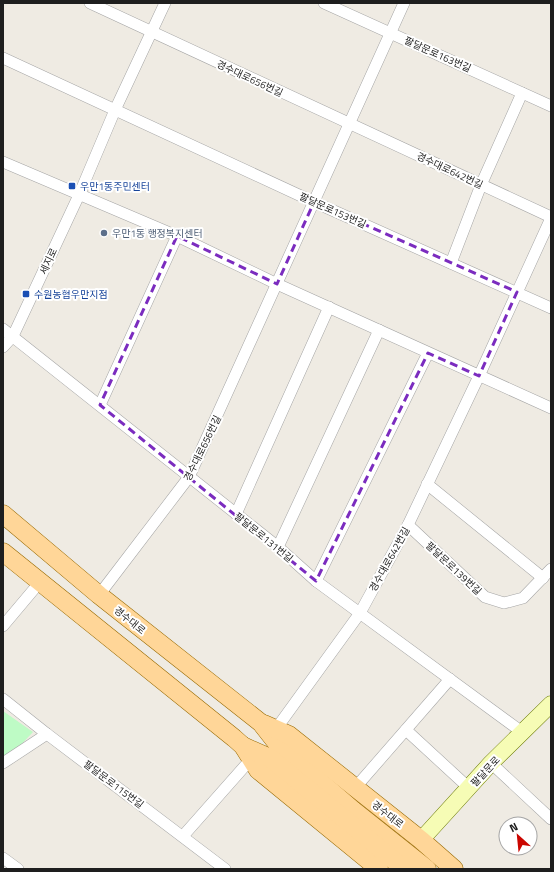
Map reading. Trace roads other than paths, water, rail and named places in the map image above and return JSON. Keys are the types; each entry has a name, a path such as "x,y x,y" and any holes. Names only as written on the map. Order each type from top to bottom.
{"main road":[{"name":"경수대로","path":"3,514 99,595 268,726 289,735 421,840 454,869"},
{"path":"3,552 247,753 258,770 379,869"},
{"name":"경수대로","path":"268,726 280,746 350,815"},
{"path":"247,753 270,758 426,869"},
{"path":"350,815 404,869"}],"street":[{"path":"90,3 152,32"},
{"name":"세지로","path":"3,347 12,336 79,195 115,110 166,3"},
{"name":"팔달문로163번길","path":"324,3 551,106"},
{"name":"경수대로656번길","path":"99,595 189,477 404,3"},
{"name":"경수대로656번길","path":"152,32 349,124"},
{"path":"3,58 115,110"},
{"path":"451,263 481,185 522,93"},
{"name":"팔달문로153번길","path":"115,110 314,202 551,308"},
{"name":"경수대로642번길","path":"268,726 360,613 408,525 480,376 551,218 349,124"},
{"path":"3,162 177,236 329,308 551,408"},
{"path":"100,405 177,236"},
{"path":"236,514 329,308"},
{"name":"팔달문로131번길","path":"3,329 278,547 316,581 522,732"},
{"path":"278,547 379,330"},
{"path":"316,581 428,352"},
{"path":"427,484 543,578"},
{"name":"팔달문로139번길","path":"408,525 484,596 504,603 523,598 551,570"},
{"path":"3,626 40,582"},
{"path":"355,788 450,679"},
{"name":"팔달문로115번길","path":"3,699 225,869"},
{"name":"팔달문로","path":"421,840 491,763 551,704"},
{"path":"406,730 469,788"},
{"path":"3,763 47,734"},
{"path":"183,836 247,753"},
{"path":"491,763 551,819"},
{"path":"3,858 18,869"}],"place":[{"name":"우만1동주민센터","path":"72,186"},
{"name":"우만1동 행정복지센터","path":"104,233"},
{"name":"수원농협우만지점","path":"26,294"}]}
